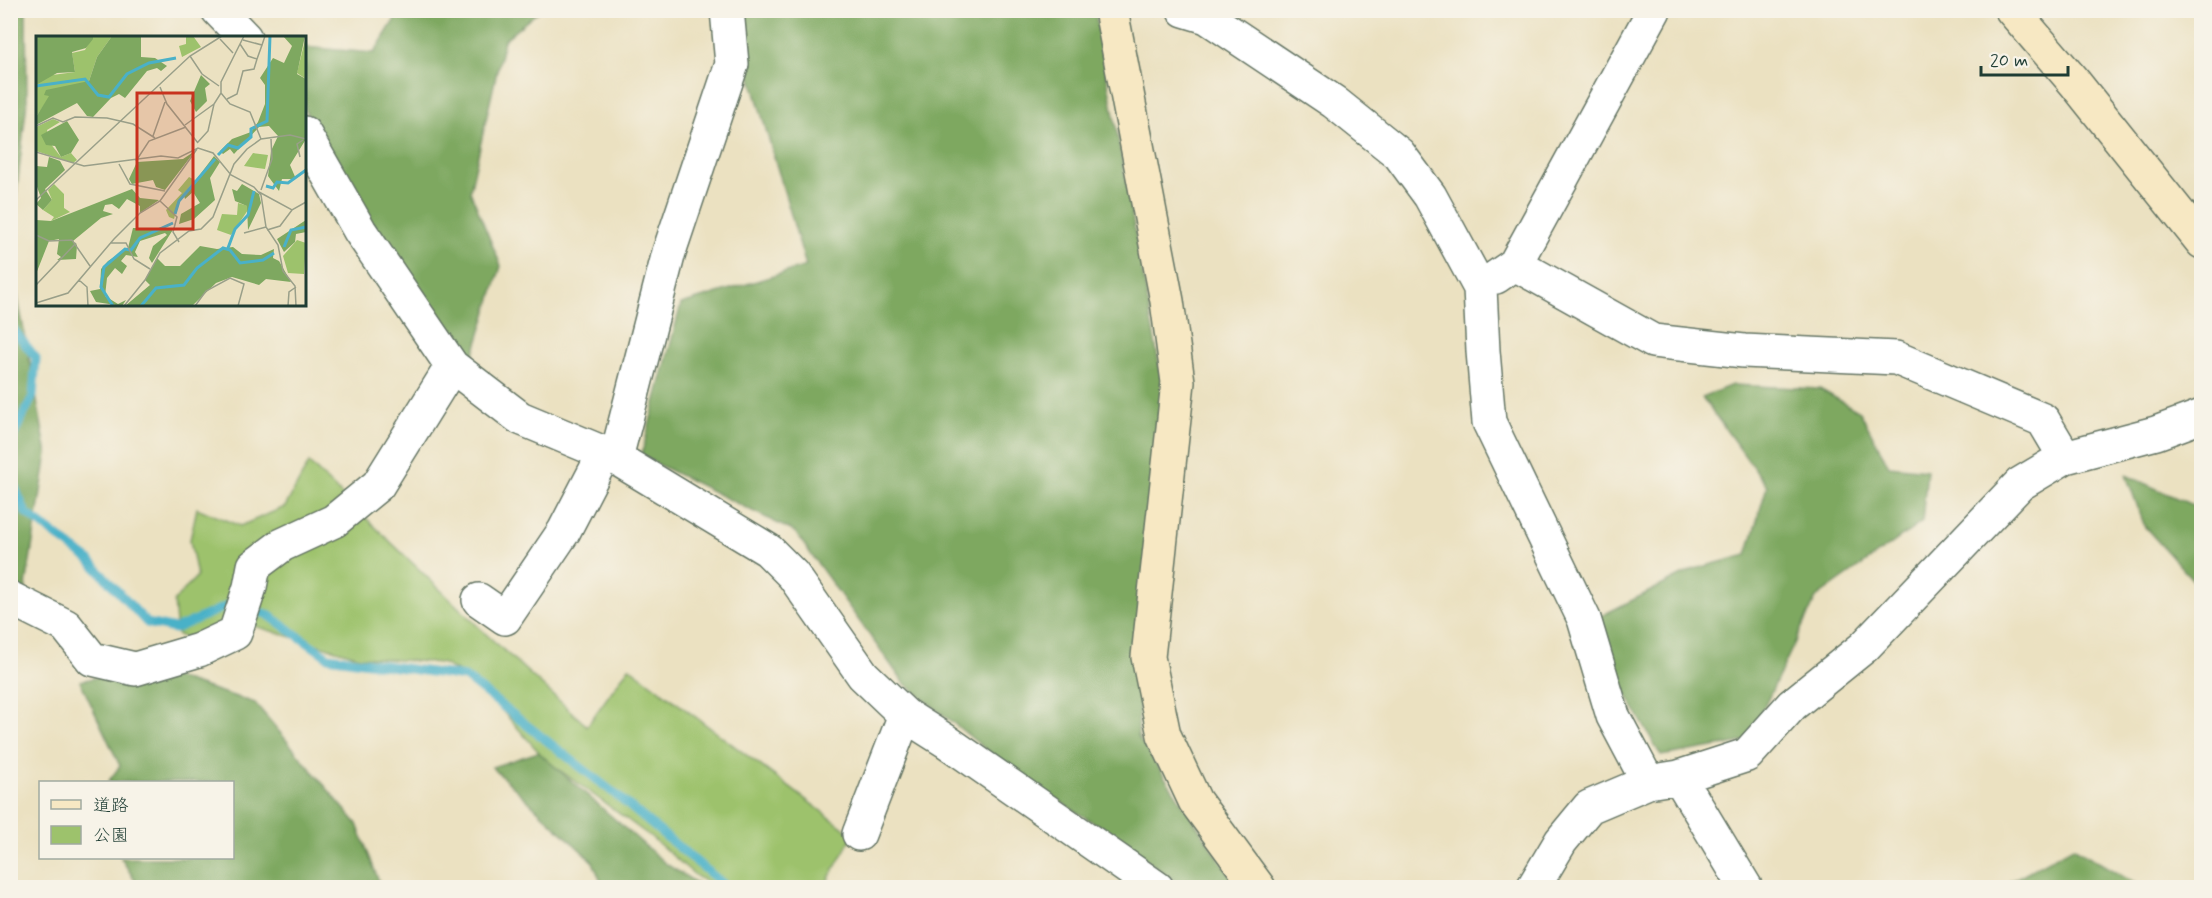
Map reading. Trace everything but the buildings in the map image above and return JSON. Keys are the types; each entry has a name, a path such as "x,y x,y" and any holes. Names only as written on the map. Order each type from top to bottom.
{"street":[{"path":"218,10 243,36"},
{"path":"479,600 505,618 564,531 610,456 669,252 732,64 727,10"},
{"path":"1111,10 1167,301 1178,382 1148,657 1164,735 1195,801 1259,888"},
{"path":"1184,10 1207,17 1334,102 1399,154 1430,196 1480,288 1489,422 1584,619 1613,716 1746,888"},
{"path":"1480,288 1515,264 1654,10"},
{"path":"2012,10 2075,83 2202,242"},
{"path":"306,136 360,231 415,308 452,366 520,418 610,456 768,550 793,574 863,675 905,715 1157,888"},
{"path":"1515,264 1653,340 1744,351 1896,358 2043,420 2065,457"},
{"path":"10,598 66,626 92,659 135,669 199,650 235,633 250,587 254,566 282,545 334,521 378,485 452,366"},
{"path":"1533,888 1561,842 1589,807 1664,780 1748,755 1791,705 1864,647 2020,484 2065,457 2156,433 2202,416"},
{"path":"859,834 905,715"}],"green space":[{"path":"11,10 26,11 27,101 11,240"},
{"path":"400,11 539,11 504,40 470,191 501,266 472,360 407,285 306,112 306,47 374,53"},
{"path":"742,11 1095,11 1164,391 1143,596 1138,737 1238,887 1183,887 1114,835 1021,778 904,683 795,532 641,456 681,304 806,266 748,68"},
{"path":"10,256 47,454 25,592 10,588"},
{"path":"1732,385 1820,389 1860,412 1889,466 1927,470 1922,522 1816,598 1748,741 1661,756 1605,657 1599,617 1694,569 1747,555 1767,486 1702,397"},
{"path":"309,463 487,635 587,726 629,667 853,835 824,887 714,887 696,876 651,837 546,760 475,680 441,663 360,657 244,623 204,648 177,634 174,601 197,576 190,540 197,508 240,526 285,507"},
{"path":"2126,475 2201,509 2201,589 2145,527"},
{"path":"143,667 255,703 357,824 381,887 139,887 122,859 234,859 234,781 109,781 120,766 80,681"},
{"path":"538,752 666,864 703,887 603,887 593,862 492,767"},
{"path":"2073,847 2141,887 2000,887"}],"waterway":[{"path":"10,325 36,358 33,396 10,442"},
{"path":"10,476 26,513 88,559 147,623 175,629 229,605 267,614 328,657 465,677 610,790 728,888"}]}
